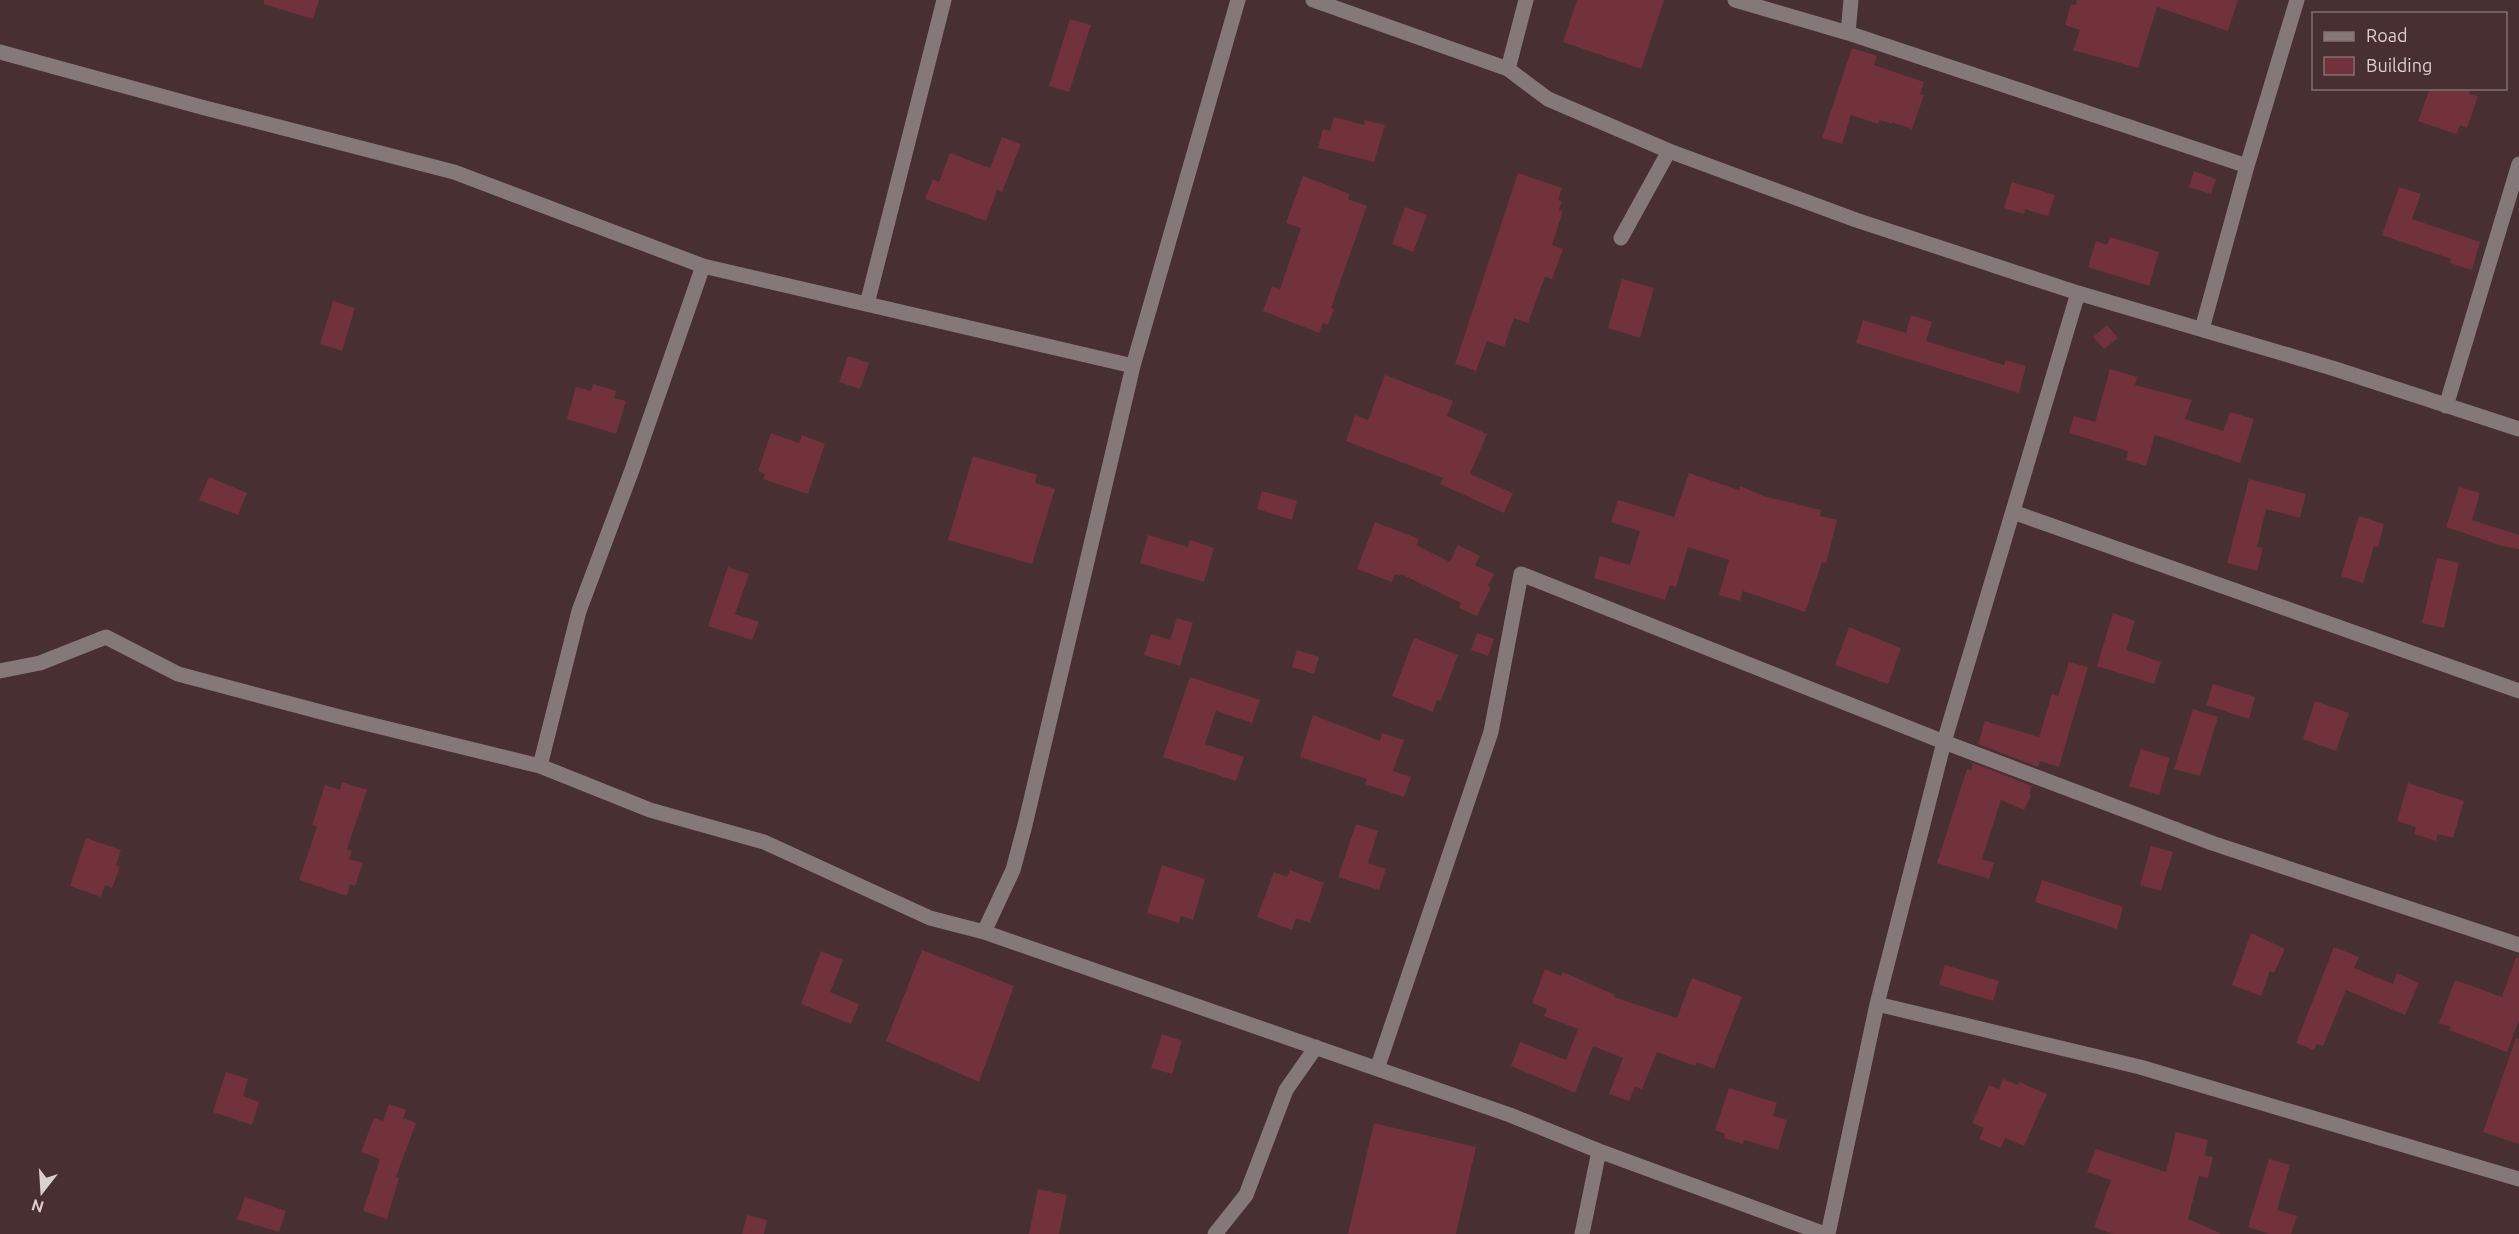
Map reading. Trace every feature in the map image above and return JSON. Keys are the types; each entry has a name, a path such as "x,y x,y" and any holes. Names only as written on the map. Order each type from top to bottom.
{"street":[{"path":"867,304 944,0"},
{"path":"984,932 1013,870 1133,366 1238,0"},
{"path":"1313,0 1508,69 1548,99 1669,151 1856,220 2078,293 2332,368 2519,429"},
{"path":"1508,69 1526,0"},
{"path":"1735,0 1848,33 2247,166"},
{"path":"1848,33 1851,0"},
{"path":"2202,329 2247,166 2297,0"},
{"path":"0,52 454,172 703,266 1133,366"},
{"path":"1621,238 1669,151"},
{"path":"2446,406 2519,164"},
{"path":"540,766 579,610 632,470 703,266"},
{"path":"0,671 40,663 106,637 178,674 540,766 650,810 764,842 930,918 984,932 1316,1047 1548,1129 1599,1151 1826,1234 1877,1004 1944,742 2078,293"},
{"path":"2013,512 2519,691"},
{"path":"1377,1069 1491,732 1521,574 1944,742 2212,843 2519,945"},
{"path":"1877,1004 2140,1067 2519,1179"},
{"path":"1215,1234 1246,1195 1286,1090 1316,1047"},
{"path":"1582,1234 1599,1151"}],"building":[{"path":"264,0 319,0 313,19 264,4"},
{"path":"1577,0 1664,0 1641,69 1563,42"},
{"path":"2077,0 2238,0 2228,31 2157,7 2138,68 2073,50 2080,30 2065,25 2071,4 2076,5"},
{"path":"1070,19 1091,25 1069,92 1049,86"},
{"path":"1852,48 1877,56 1874,65 1924,82 1920,94 1924,95 1912,129 1880,120 1878,124 1851,115 1842,144 1822,138"},
{"path":"2429,90 2470,90 2469,94 2478,96 2467,128 2460,125 2456,134 2418,121"},
{"path":"1334,117 1364,125 1365,120 1385,125 1374,162 1318,148 1323,129 1330,131"},
{"path":"1002,137 1021,144 1002,192 997,190 986,221 925,199 933,179 939,182 950,153 990,168"},
{"path":"2194,171 2216,179 2211,194 2189,187"},
{"path":"1518,173 1562,188 1558,200 1562,201 1559,210 1563,211 1552,245 1563,249 1552,279 1545,277 1528,323 1514,318 1504,347 1487,341 1476,371 1455,364"},
{"path":"1303,176 1350,194 1348,199 1367,206 1331,308 1334,309 1328,325 1323,323 1319,333 1263,311 1272,286 1280,289 1301,228 1286,223"},
{"path":"2012,182 2055,195 2048,216 2025,209 2024,214 2004,208"},
{"path":"2399,187 2421,194 2412,219 2480,242 2472,270 2450,263 2451,259 2382,235"},
{"path":"1405,207 1427,215 1413,252 1392,244"},
{"path":"2110,237 2159,252 2149,286 2088,267 2096,241 2107,245"},
{"path":"1622,279 1654,288 1640,338 1608,328"},
{"path":"333,301 355,308 342,351 320,344"},
{"path":"1911,315 1932,322 1926,341 2004,365 2006,360 2026,366 2019,393 1856,343 1863,320 1906,333"},
{"path":"2107,325 2118,338 2104,349 2093,337"},
{"path":"848,356 869,363 860,389 839,382"},
{"path":"2110,369 2137,377 2135,385 2192,400 2185,419 2223,431 2230,412 2254,419 2240,463 2155,435 2146,466 2126,460 2128,451 2069,433 2074,416 2095,422"},
{"path":"1385,375 1453,401 1447,416 1487,434 1470,474 1513,493 1504,513 1440,484 1443,478 1346,441 1355,415 1368,420"},
{"path":"593,384 616,391 614,398 626,401 616,434 567,419 576,387 591,391"},
{"path":"771,433 799,443 802,435 825,444 808,494 763,479 765,474 758,471"},
{"path":"973,456 1037,475 1035,483 1055,489 1032,564 948,540"},
{"path":"1689,473 1739,490 1740,486 1764,496 1821,510 1820,516 1837,520 1826,563 1822,562 1805,612 1743,591 1740,601 1719,595 1729,560 1688,547 1676,587 1670,585 1665,600 1594,578 1600,556 1630,565 1640,531 1611,522 1618,500 1674,517"},
{"path":"209,477 247,493 238,515 199,500"},
{"path":"2249,479 2306,494 2300,518 2266,509 2257,547 2263,548 2257,571 2227,563"},
{"path":"2459,487 2480,493 2472,520 2519,535 2519,549 2502,546 2446,527"},
{"path":"1262,491 1297,501 1292,520 1257,509"},
{"path":"2359,516 2384,524 2378,547 2374,546 2363,583 2341,576"},
{"path":"1375,522 1419,539 1416,545 1450,562 1458,545 1480,556 1475,565 1494,574 1488,586 1491,587 1477,616 1459,608 1461,603 1401,574 1400,576 1395,574 1392,582 1357,569"},
{"path":"1148,535 1188,547 1190,540 1214,548 1204,582 1140,563"},
{"path":"2437,558 2459,563 2444,628 2422,623"},
{"path":"728,567 749,574 735,614 759,622 752,640 708,626"},
{"path":"2113,613 2135,621 2126,650 2161,662 2154,684 2097,666"},
{"path":"1177,618 1193,623 1180,666 1144,655 1151,634 1170,640"},
{"path":"1849,627 1901,648 1888,684 1835,665"},
{"path":"1477,633 1494,639 1488,656 1471,650"},
{"path":"1414,638 1458,655 1441,701 1437,700 1433,712 1392,696"},
{"path":"1297,650 1319,657 1314,674 1292,667"},
{"path":"2069,662 2088,667 2059,767 2040,761 2038,767 1978,744 1985,721 2039,737 2052,694 2058,696"},
{"path":"1190,677 1260,700 1252,723 1216,711 1205,744 1244,757 1236,781 1163,757"},
{"path":"2213,684 2255,697 2249,719 2206,705"},
{"path":"2315,701 2349,713 2336,751 2303,739"},
{"path":"2193,709 2218,717 2200,776 2174,769"},
{"path":"1313,715 1380,741 1382,733 1404,740 1393,771 1411,777 1404,797 1365,784 1367,779 1300,757"},
{"path":"2141,749 2170,758 2159,795 2129,786"},
{"path":"1973,763 2032,786 2029,794 2031,795 2024,810 2001,800 1982,859 1994,863 1989,879 1937,863 1967,769 1971,770"},
{"path":"342,782 367,790 347,849 352,851 349,859 363,863 355,886 350,884 347,896 299,880 317,827 312,825 325,785 340,790"},
{"path":"2408,783 2464,801 2453,838 2438,834 2436,841 2414,834 2416,827 2397,821"},
{"path":"1356,824 1378,831 1368,863 1386,869 1379,890 1338,877"},
{"path":"86,838 121,850 116,865 120,867 112,888 105,885 101,897 70,886"},
{"path":"2151,846 2173,852 2161,891 2140,885"},
{"path":"1162,865 1205,879 1193,920 1181,916 1179,923 1147,913"},
{"path":"1290,870 1324,883 1310,923 1296,918 1292,930 1257,917 1274,872 1287,877"},
{"path":"2042,880 2123,907 2117,929 2035,902"},
{"path":"2251,933 2285,949 2274,973 2270,971 2261,996 2232,985"},
{"path":"2334,947 2359,957 2354,968 2393,984 2397,973 2419,983 2405,1015 2346,990 2323,1046 2317,1044 2314,1050 2296,1043"},
{"path":"922,950 1014,986 979,1082 886,1041"},
{"path":"821,951 843,960 830,992 859,1004 851,1024 801,1004"},
{"path":"2516,957 2519,958 2519,1020 2507,1052 2449,1030 2451,1027 2439,1023 2455,980 2502,997"},
{"path":"1945,965 1999,981 1993,1001 1939,985"},
{"path":"1545,969 1561,976 1563,972 1615,995 1614,997 1677,1018 1692,978 1742,997 1714,1069 1697,1062 1695,1066 1657,1052 1642,1089 1635,1087 1629,1101 1609,1094 1623,1058 1593,1046 1575,1093 1511,1066 1520,1042 1566,1060 1578,1029 1544,1016 1547,1009 1532,1003"},
{"path":"1162,1034 1182,1041 1172,1074 1151,1068"},
{"path":"2516,1038 2519,1039 2519,1144 2483,1132"},
{"path":"226,1072 248,1079 243,1096 259,1102 252,1125 213,1112"},
{"path":"2003,1079 2018,1085 2019,1082 2047,1094 2024,1146 2005,1138 2001,1148 1979,1139 1984,1128 1972,1123 1989,1085 1999,1089"},
{"path":"1729,1088 1777,1103 1773,1116 1787,1120 1778,1150 1744,1140 1743,1144 1724,1138 1725,1134 1715,1130"},
{"path":"389,1104 406,1110 403,1118 416,1123 396,1177 399,1178 387,1219 363,1211 380,1159 361,1152 374,1118 383,1121"},
{"path":"1374,1123 1476,1147 1456,1234 1348,1234"},
{"path":"2176,1132 2208,1140 2205,1155 2213,1157 2208,1178 2199,1176 2188,1219 2222,1234 2113,1234 2094,1227 2111,1180 2087,1172 2096,1149 2166,1172"},
{"path":"2269,1159 2290,1165 2277,1210 2297,1216 2291,1234 2270,1234 2248,1227"},
{"path":"1038,1189 1067,1195 1059,1234 1029,1234"},
{"path":"245,1197 286,1211 279,1232 237,1219"},
{"path":"747,1215 767,1220 764,1234 742,1234"}]}
